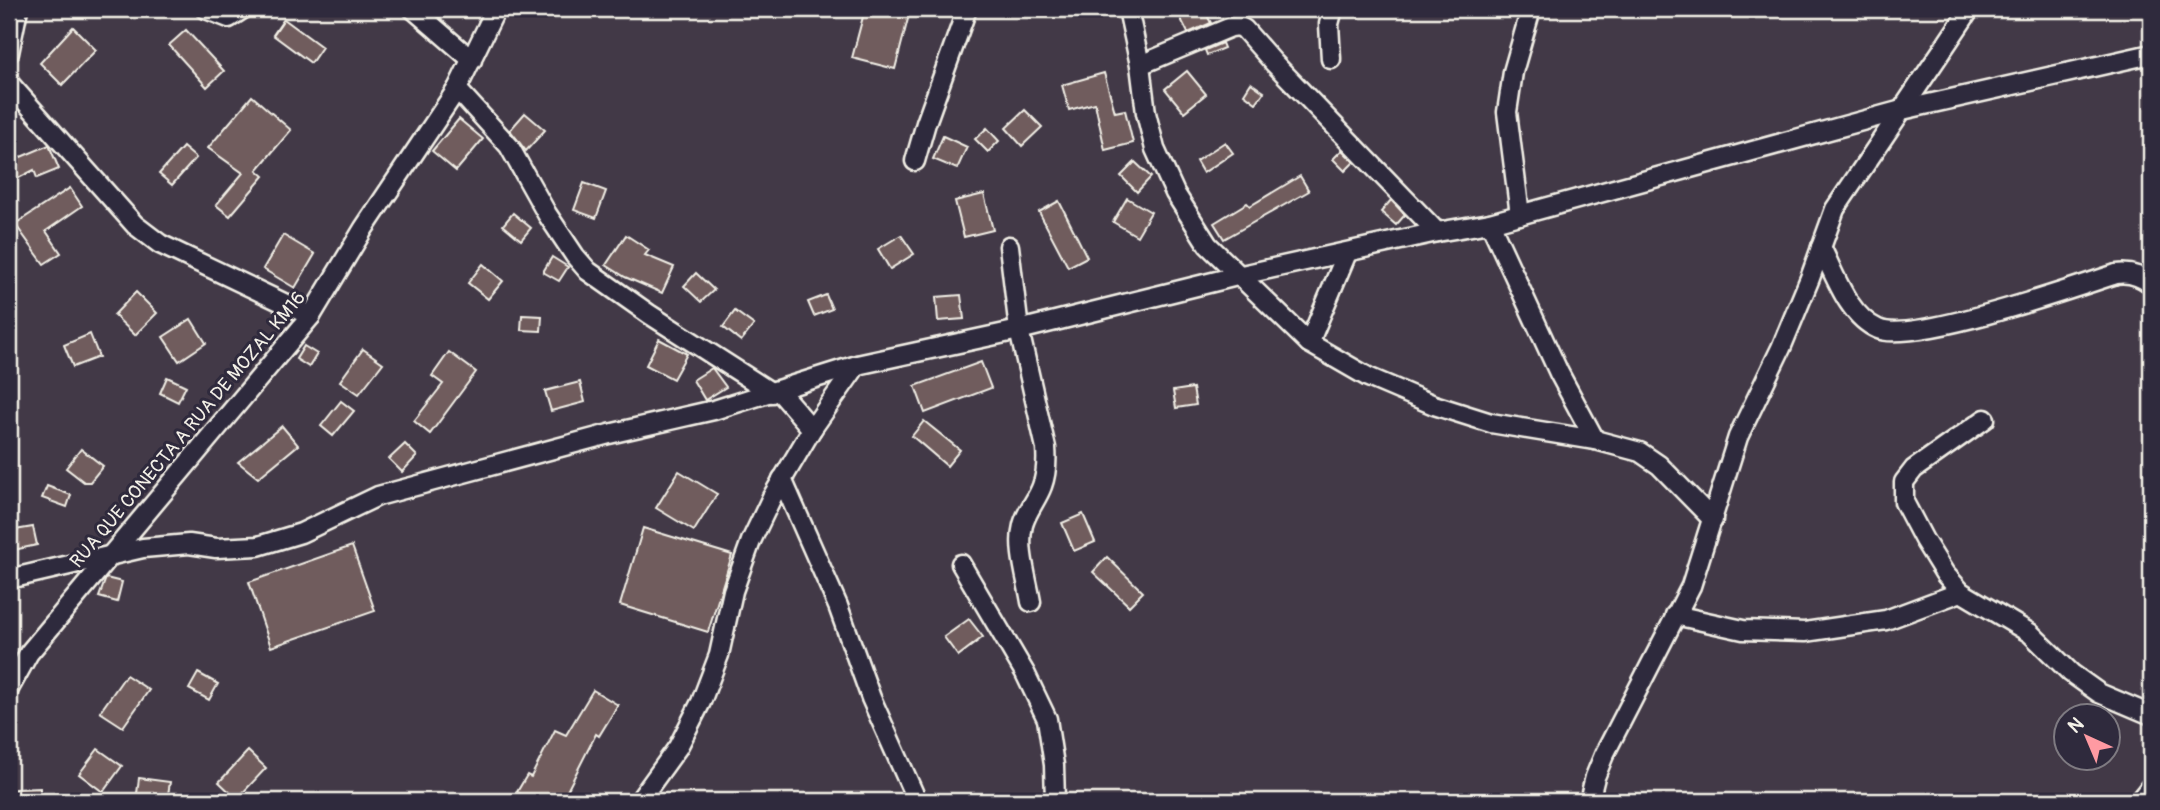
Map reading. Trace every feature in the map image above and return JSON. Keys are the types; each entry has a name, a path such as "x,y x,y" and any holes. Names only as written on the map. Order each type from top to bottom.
{"street":[{"path":"9,52 18,9"},
{"path":"206,9 229,18 243,9"},
{"path":"413,9 472,60"},
{"name":"RUA QUE CONECTA A RUA DE MOZAL KM16","path":"9,689 29,653 311,316 364,228 457,89 496,9"},
{"path":"915,162 926,123 967,9"},
{"path":"1128,9 1155,149 1175,192 1208,245 1309,343 1367,377 1434,405 1491,423 1595,440 1640,452 1659,465 1713,520"},
{"path":"1331,59 1329,23 1333,9"},
{"path":"1520,215 1507,112 1513,72 1531,9"},
{"path":"1590,801 1595,777 1604,755 1691,586 1738,437 1781,348 1835,209 1970,9"},
{"path":"1140,65 1231,27 1244,29 1274,64 1437,232"},
{"path":"9,579 143,548 189,544 216,548 258,546 301,533 378,496 609,434 714,410 857,365 1019,330 1237,276 1490,223 1902,110 2151,54"},
{"path":"9,83 135,225 160,244 311,316"},
{"path":"457,89 509,146 547,214 588,271 638,306 775,392 812,429"},
{"path":"1490,223 1559,373 1595,440"},
{"path":"1009,246 1019,330 1046,448 1047,468 1042,487 1022,528 1031,602"},
{"path":"1821,247 1851,305 1863,320 1881,331 1908,330 1967,319 2047,298 2126,272 2144,278 2151,284"},
{"path":"1309,343 1347,253"},
{"path":"639,801 678,747 701,702 719,655 733,591 751,541 782,479 812,429 857,365"},
{"path":"1985,419 1923,461 1904,482 1904,502 1914,521 1945,574 1961,592 2030,633 2071,673 2099,693 2151,715"},
{"path":"782,479 838,606 871,698 917,801"},
{"path":"961,565 1025,673 1047,719 1054,765 1055,801"},
{"path":"1675,615 1743,630 1805,632 1886,620 1961,592"},
{"path":"2139,801 2151,786"}],"building":[{"path":"865,9 910,11 895,69 852,58"},
{"path":"1176,9 1204,9 1211,23 1188,33"},
{"path":"284,19 322,47 311,63 273,35"},
{"path":"73,27 96,50 62,85 40,63"},
{"path":"186,30 224,71 207,87 169,45"},
{"path":"1222,43 1224,48 1207,55 1205,50"},
{"path":"1187,71 1206,94 1184,112 1165,89"},
{"path":"1104,73 1115,112 1125,110 1133,143 1105,150 1095,103 1069,110 1062,85"},
{"path":"1251,83 1264,92 1256,103 1244,94"},
{"path":"252,96 291,130 257,170 264,176 230,216 216,205 243,173 208,148"},
{"path":"1025,110 1042,127 1022,146 1006,128"},
{"path":"525,113 545,130 526,151 510,130"},
{"path":"459,119 483,139 456,171 432,151"},
{"path":"987,128 999,141 988,152 975,139"},
{"path":"943,136 967,147 957,169 933,159"},
{"path":"1225,142 1233,153 1203,173 1196,161"},
{"path":"49,145 59,169 37,178 34,170 9,183 9,162"},
{"path":"183,147 196,158 172,185 159,174"},
{"path":"1342,150 1354,162 1345,171 1333,159"},
{"path":"1135,162 1151,177 1137,192 1121,176"},
{"path":"1300,176 1309,191 1224,239 1214,223 1247,203 1250,206"},
{"path":"584,183 606,191 596,218 574,210"},
{"path":"70,188 82,206 46,231 61,253 44,264 15,224"},
{"path":"984,194 993,230 964,237 955,201"},
{"path":"1127,198 1151,212 1137,236 1113,222"},
{"path":"1391,200 1405,215 1396,225 1381,212"},
{"path":"1059,201 1087,257 1068,267 1039,212"},
{"path":"513,213 531,228 521,240 503,225"},
{"path":"283,235 315,254 295,288 263,269"},
{"path":"626,235 649,250 645,255 674,267 662,293 625,277 606,265"},
{"path":"901,235 914,254 890,269 878,249"},
{"path":"552,257 568,267 559,281 543,272"},
{"path":"483,264 503,281 488,299 468,283"},
{"path":"696,273 714,290 701,302 684,286"},
{"path":"136,292 157,313 135,335 114,315"},
{"path":"826,295 832,309 814,316 808,302"},
{"path":"961,295 964,319 938,321 936,297"},
{"path":"735,311 754,325 741,341 723,327"},
{"path":"522,315 542,316 541,331 521,330"},
{"path":"191,319 206,343 179,361 163,337"},
{"path":"90,334 99,357 73,367 64,345"},
{"path":"659,339 687,354 673,379 646,365"},
{"path":"304,346 317,354 309,367 296,359"},
{"path":"363,349 383,363 359,394 340,381"},
{"path":"449,352 476,372 430,434 414,421 443,384 432,376"},
{"path":"981,362 991,388 925,413 915,386"},
{"path":"712,368 726,387 705,400 693,380"},
{"path":"167,377 186,386 178,402 160,393"},
{"path":"580,382 585,402 551,411 545,391"},
{"path":"1193,388 1196,405 1176,408 1173,391"},
{"path":"341,401 354,411 333,436 321,426"},
{"path":"924,421 960,450 947,466 912,436"},
{"path":"282,426 298,445 258,478 238,462"},
{"path":"405,444 417,456 402,472 389,459"},
{"path":"81,449 103,466 90,482 84,482 66,468"},
{"path":"679,471 717,494 694,531 656,508"},
{"path":"47,486 71,495 67,507 42,498"},
{"path":"1083,514 1095,542 1074,551 1062,523"},
{"path":"33,527 37,545 9,551 9,531"},
{"path":"643,528 732,555 708,632 620,605"},
{"path":"352,546 375,611 271,647 249,582"},
{"path":"1107,557 1143,592 1129,606 1093,572"},
{"path":"106,578 122,582 117,602 99,597"},
{"path":"969,619 983,637 958,656 944,637"},
{"path":"198,673 218,684 209,700 189,689"},
{"path":"126,675 149,690 123,727 100,712"},
{"path":"593,690 618,705 599,736 596,734 562,801 533,801 517,792 527,775 531,777 555,730 566,735"},
{"path":"98,749 122,766 103,792 79,774"},
{"path":"248,751 266,768 237,799 219,782"},
{"path":"139,778 170,782 167,801 136,801"},
{"path":"40,788 40,801 15,801 15,789"}]}
